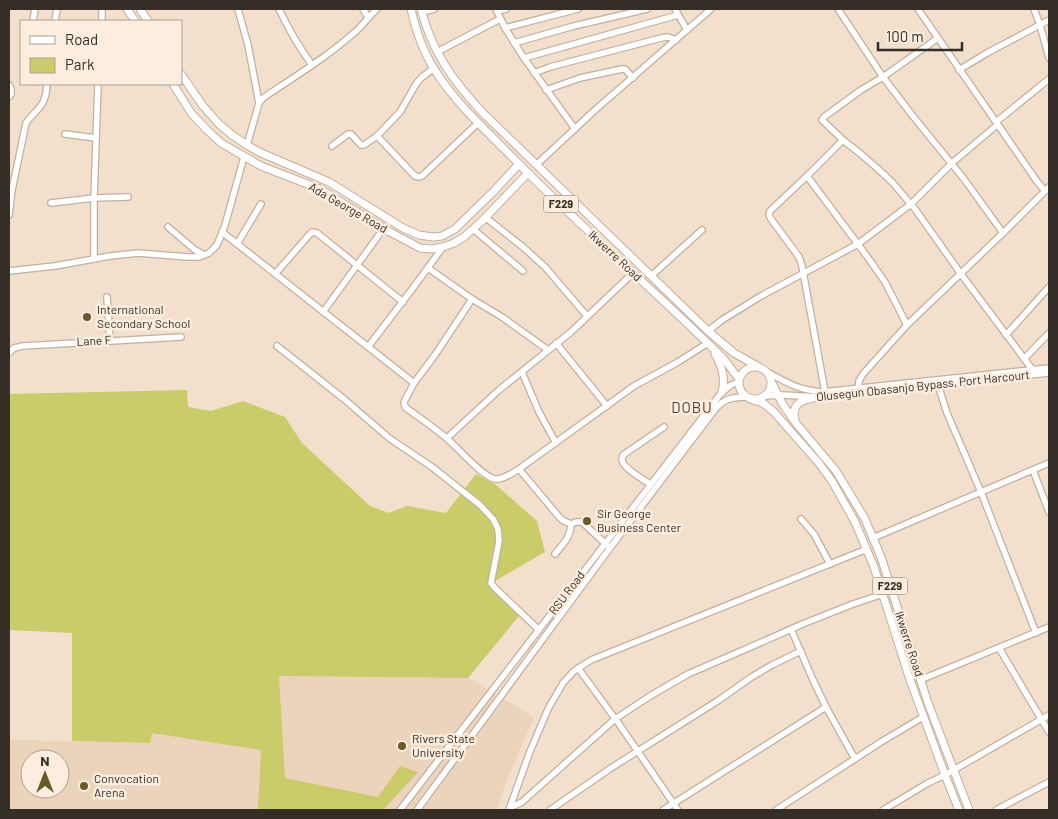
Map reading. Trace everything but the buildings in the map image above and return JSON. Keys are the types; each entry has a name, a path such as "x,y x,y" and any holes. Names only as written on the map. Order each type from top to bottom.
{"main road":[{"path":"127,9 134,20"},
{"path":"140,9 147,20"},
{"name":"Ikwerre Road","path":"411,9 423,47 434,68 454,96 528,173 710,345 730,366 739,380"},
{"name":"Ikwerre Road","path":"421,10 437,52 449,74 464,93 708,331 734,353 759,367"},
{"name":"Ada George Road","path":"182,75 208,112 232,135 247,145 328,182 403,228 426,237 442,236 455,229 520,164"},
{"name":"Ada George Road","path":"174,85 191,113 221,143 261,166 320,189 420,248 432,249 443,247 464,237 528,173"},
{"path":"710,345 722,370 724,382 722,392"},
{"path":"739,380 744,370 754,366 759,367"},
{"name":"F229","path":"759,367 769,373 772,384"},
{"name":"F229","path":"739,380 740,390 749,398"},
{"path":"749,398 756,399 766,396 772,384"},
{"name":"Ikwerre Road","path":"772,384 795,422 836,471 865,518 886,574 920,680 968,810"},
{"path":"795,422 794,412 798,404 822,394"},
{"name":"Ikwerre Road","path":"749,398 763,403 773,411 818,462 844,500 867,549 909,677 959,810"}],"street":[{"path":"238,9 248,45 259,103"},
{"path":"279,9 299,48 312,65"},
{"path":"363,9 368,17"},
{"path":"247,145 262,98 312,65 356,31 376,9"},
{"path":"421,10 434,9"},
{"path":"506,9 496,10 504,28 575,129"},
{"path":"504,28 578,9"},
{"path":"514,43 574,26 647,9"},
{"path":"536,165 711,9"},
{"path":"838,9 883,77 952,163 1003,233"},
{"path":"858,391 859,381 863,374 907,325 1047,189 1036,180 918,9"},
{"path":"1034,9 1049,58"},
{"path":"524,58 677,12 688,30"},
{"path":"437,52 500,19"},
{"path":"960,70 987,53 1049,20"},
{"path":"534,72 661,38 668,37 676,40"},
{"path":"938,38 822,120 892,182 911,204 1032,369"},
{"path":"332,146 348,134 351,134 361,146 377,136 400,112 421,78 434,68"},
{"path":"546,90 580,78 622,69 625,69 633,78"},
{"path":"708,331 761,296 858,244 911,204 996,123 1049,79"},
{"path":"9,85 12,89 9,97"},
{"path":"9,215 12,190 26,123 45,100 49,85"},
{"path":"94,259 98,85"},
{"path":"377,136 415,176 420,177 478,123"},
{"path":"65,134 96,138"},
{"path":"822,394 804,274 799,257 769,215 770,211 843,140"},
{"path":"9,271 138,254 199,257 209,253 217,245 222,232 244,157"},
{"path":"807,176 885,282 907,325"},
{"path":"50,203 94,198 128,197"},
{"path":"236,244 261,204"},
{"path":"485,217 545,267 587,316"},
{"path":"168,227 195,250 204,255"},
{"path":"323,312 384,228"},
{"path":"473,229 523,271"},
{"path":"651,276 702,230"},
{"path":"222,232 414,383"},
{"path":"275,274 312,232 317,233 403,302"},
{"path":"368,347 443,247"},
{"path":"428,268 548,350"},
{"path":"447,438 499,390 587,316 633,273"},
{"path":"1006,335 1049,287"},
{"path":"107,298 110,341"},
{"path":"472,299 414,383 404,402 404,407 447,438 488,476 496,479 504,478 520,469 634,386 710,345"},
{"path":"1024,359 1049,333"},
{"name":"Lane F","path":"9,353 14,348 23,346 181,337"},
{"path":"556,343 607,406"},
{"path":"277,346 344,399 389,438 432,467 480,505 494,519 498,529 499,541 491,583 539,630"},
{"name":"Olusegun Obasanjo Bypass, Port Harcourt","path":"858,391 1049,368"},
{"path":"522,372 539,412 556,443"},
{"name":"Olusegun Obasanjo Bypass, Port Harcourt","path":"769,373 800,389 822,394"},
{"name":"Olusegun Obasanjo Bypass, Port Harcourt","path":"766,396 822,394 938,385 1049,373"},
{"name":"RSU Road","path":"417,810 650,484 722,392 739,380"},
{"path":"938,385 1036,633"},
{"name":"RSU Road","path":"400,810 539,630 720,403 732,398 749,398"},
{"path":"650,484 626,468 622,463 622,458 623,455 664,427"},
{"path":"873,538 1049,463"},
{"path":"520,469 560,518 571,524 582,522 608,545"},
{"path":"1033,470 1049,512"},
{"path":"801,519 814,534 830,564"},
{"path":"555,554 568,539 571,532 571,524"},
{"path":"509,809 548,709 563,683 578,668 591,660 867,549"},
{"path":"509,809 522,802 615,719 688,674 791,629 883,594"},
{"path":"920,680 1049,627"},
{"path":"791,629 826,707 855,759"},
{"path":"999,648 1049,732"},
{"path":"550,810 750,678 801,651"},
{"path":"578,668 678,810"},
{"path":"663,810 826,707"},
{"path":"883,810 928,782 945,775 1049,715"},
{"path":"776,810 924,717"},
{"path":"996,810 1049,782"}],"shaded area":[{"name":"Rivers State University","path":"279,676 468,678 534,717 506,782 497,810 9,810 9,740 150,743 152,732 283,753"}],"green space":[{"path":"187,390 188,407 211,411 243,401 285,417 302,443 370,506 389,513 407,506 446,513 476,474 496,485 537,521 545,552 488,585 519,616 468,678 279,676 285,778 378,797 400,766 418,772 383,810 258,810 261,750 152,733 150,743 72,741 72,633 9,630 9,394"}],"place":[{"name":"International Secondary School","path":"87,317"},
{"name":"Sir George Business Center","path":"587,521"},
{"name":"Rivers State University","path":"402,746"},
{"name":"Convocation Arena","path":"84,786"}],"district":[{"name":"DOBU","path":"692,408"}]}
